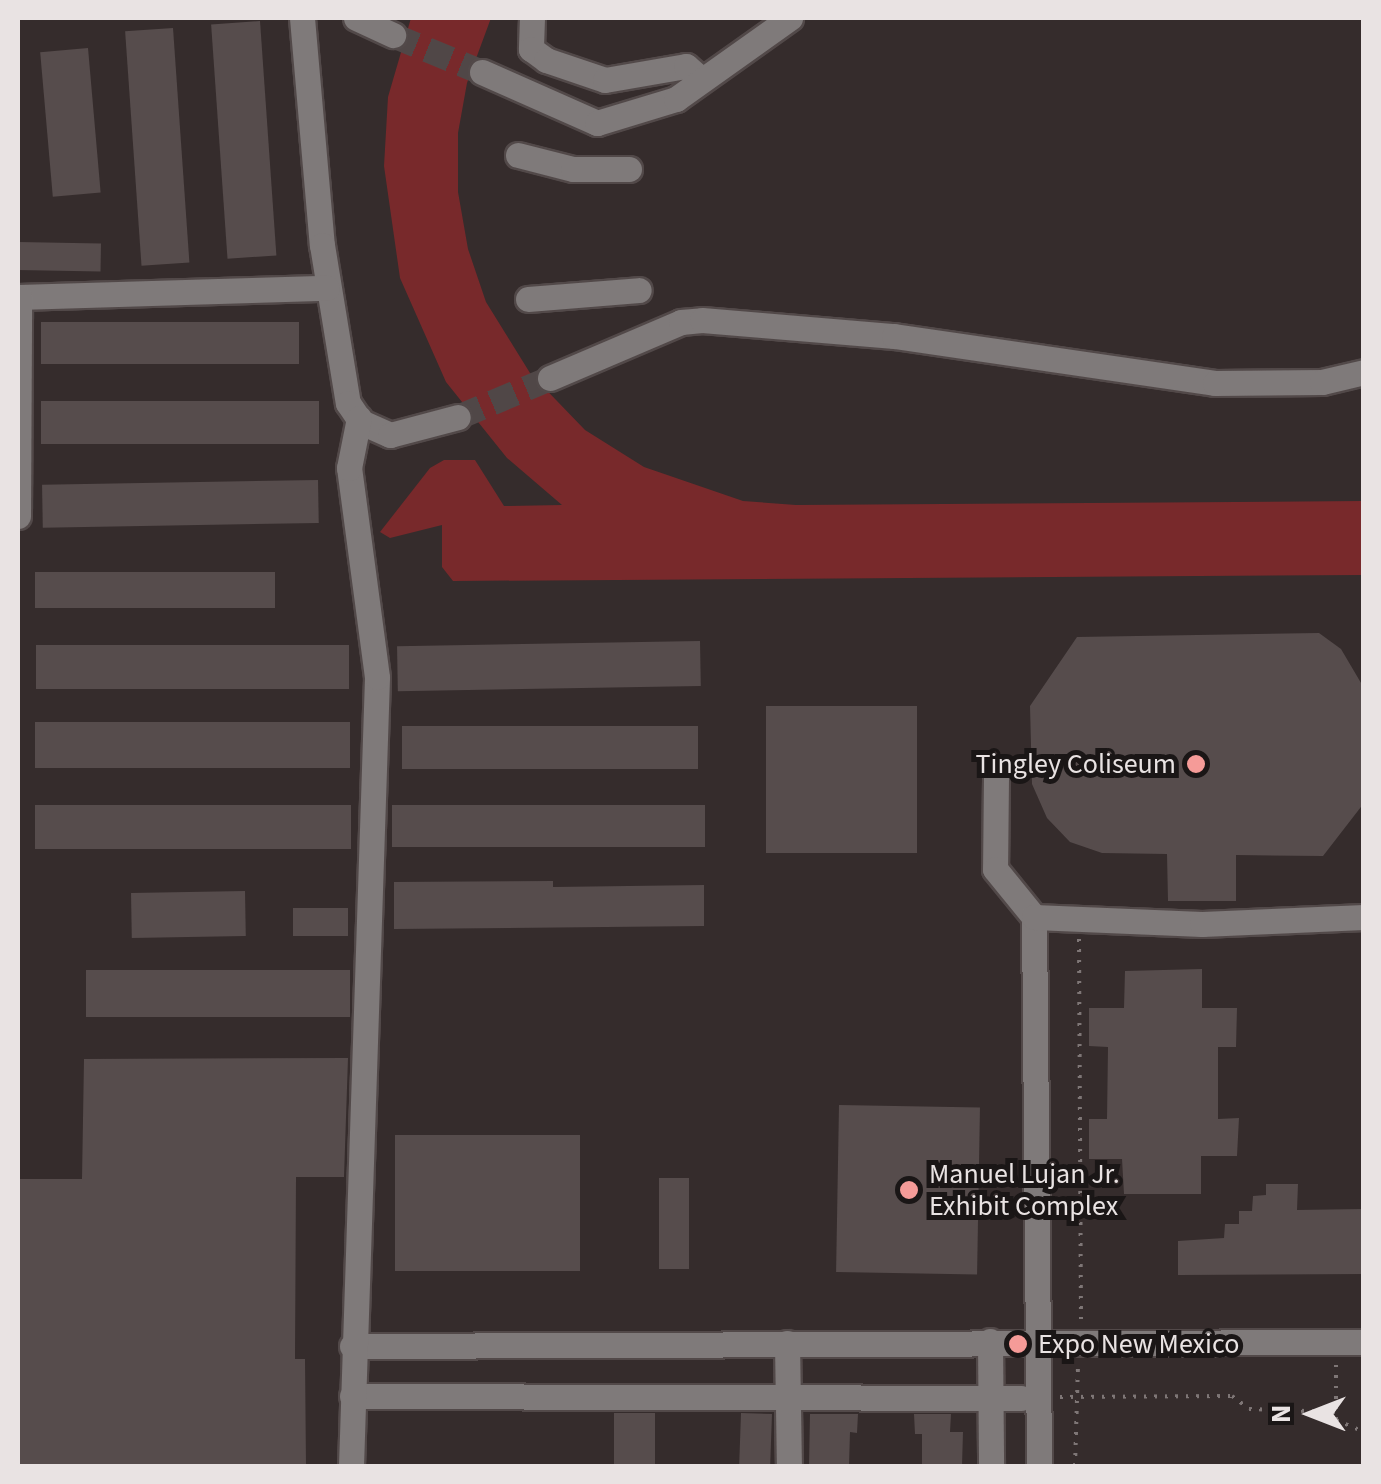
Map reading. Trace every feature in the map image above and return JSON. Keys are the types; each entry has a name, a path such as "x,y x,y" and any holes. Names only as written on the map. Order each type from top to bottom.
{"street":[{"path":"302,18 338,366 359,418 349,468 377,677 364,1183 352,1346 352,1466"},
{"path":"356,18 392,34"},
{"path":"532,18 531,48 546,60 605,80 686,66 702,79"},
{"path":"482,72 597,123 676,98 790,18"},
{"path":"518,155 573,170 629,170"},
{"path":"18,516 18,297 328,288"},
{"path":"528,299 639,290"},
{"path":"550,378 681,322 702,320 894,336 1215,383 1322,382 1364,372"},
{"path":"359,418 390,435 458,417"},
{"path":"996,778 995,868 1034,917 1039,1466"},
{"path":"1034,917 1202,924 1364,918"},
{"path":"990,1341 991,1466"},
{"path":"352,1346 1364,1342"},
{"path":"788,1343 789,1466"},
{"path":"352,1396 1022,1398"}],"path":[{"path":"1079,919 1081,1321"},
{"path":"1336,1342 1336,1420 1364,1432"},
{"path":"1075,1466 1078,1362"},
{"path":"1058,1397 1232,1396 1249,1409 1336,1412"}],"shaded area":[{"path":"411,18 491,18 467,83 458,133 458,192 468,249 486,302 530,373 585,430 644,467 743,501 796,505 1363,501 1364,575 453,581 442,567 442,525 390,538 380,532 430,468 444,460 475,460 504,506 562,505 507,458 446,382 400,278 384,166 388,97"}],"building":[{"path":"260,21 276,255 228,259 211,24"},
{"path":"173,28 189,262 142,266 125,31"},
{"path":"88,48 101,192 53,197 40,52"},
{"path":"18,242 101,243 100,271 18,270"},
{"path":"41,322 299,322 299,364 41,364"},
{"path":"41,401 319,401 319,444 41,444"},
{"path":"318,480 319,523 43,528 42,485"},
{"path":"35,572 275,572 275,608 35,608"},
{"name":"Tingley Coliseum","path":"1319,633 1341,649 1364,688 1364,803 1323,856 1236,855 1236,901 1168,901 1167,854 1102,853 1070,842 1047,818 1032,784 1030,706 1077,637"},
{"path":"700,641 701,686 398,691 397,646"},
{"path":"36,645 349,645 349,689 36,689"},
{"path":"766,706 917,706 917,853 766,853"},
{"path":"35,722 350,722 350,768 35,768"},
{"path":"402,726 698,726 698,769 402,769"},
{"path":"35,805 351,805 351,849 35,849"},
{"path":"392,805 705,805 705,847 392,847"},
{"path":"553,881 553,887 704,885 704,926 394,929 394,882"},
{"path":"245,891 246,936 132,938 131,893"},
{"path":"293,908 348,908 348,936 293,936"},
{"path":"1202,969 1202,1008 1237,1008 1236,1047 1218,1047 1218,1119 1239,1118 1237,1156 1201,1156 1201,1194 1124,1194 1122,1159 1089,1159 1089,1119 1107,1119 1108,1047 1089,1046 1089,1008 1124,1008 1125,971"},
{"path":"86,970 350,970 350,1017 86,1017"},
{"path":"348,1058 344,1177 296,1177 295,1359 305,1359 306,1466 18,1466 20,1179 82,1179 84,1059"},
{"name":"Manuel Lujan Jr. Exhibit Complex","path":"839,1105 980,1107 977,1274 836,1272"},
{"path":"395,1135 580,1135 580,1271 395,1271"},
{"path":"659,1178 689,1178 689,1269 659,1269"},
{"path":"1266,1184 1298,1184 1297,1210 1364,1209 1364,1274 1178,1275 1178,1241 1224,1238 1225,1224 1239,1224 1239,1211 1252,1211 1253,1196 1266,1195"},
{"path":"614,1413 655,1413 655,1466 614,1466"},
{"path":"741,1413 772,1414 770,1466 739,1466"},
{"path":"810,1414 858,1414 857,1433 850,1432 849,1466 809,1466"},
{"path":"914,1414 951,1414 950,1432 963,1432 962,1466 922,1466 922,1434 915,1434"}],"tunnel":[{"path":"393,35 482,72"},
{"path":"458,417 550,378"}],"place":[{"name":"Tingley Coliseum","path":"1196,764"},
{"name":"Manuel Lujan Jr. Exhibit Complex","path":"909,1190"},
{"name":"Expo New Mexico","path":"1018,1344"}]}
